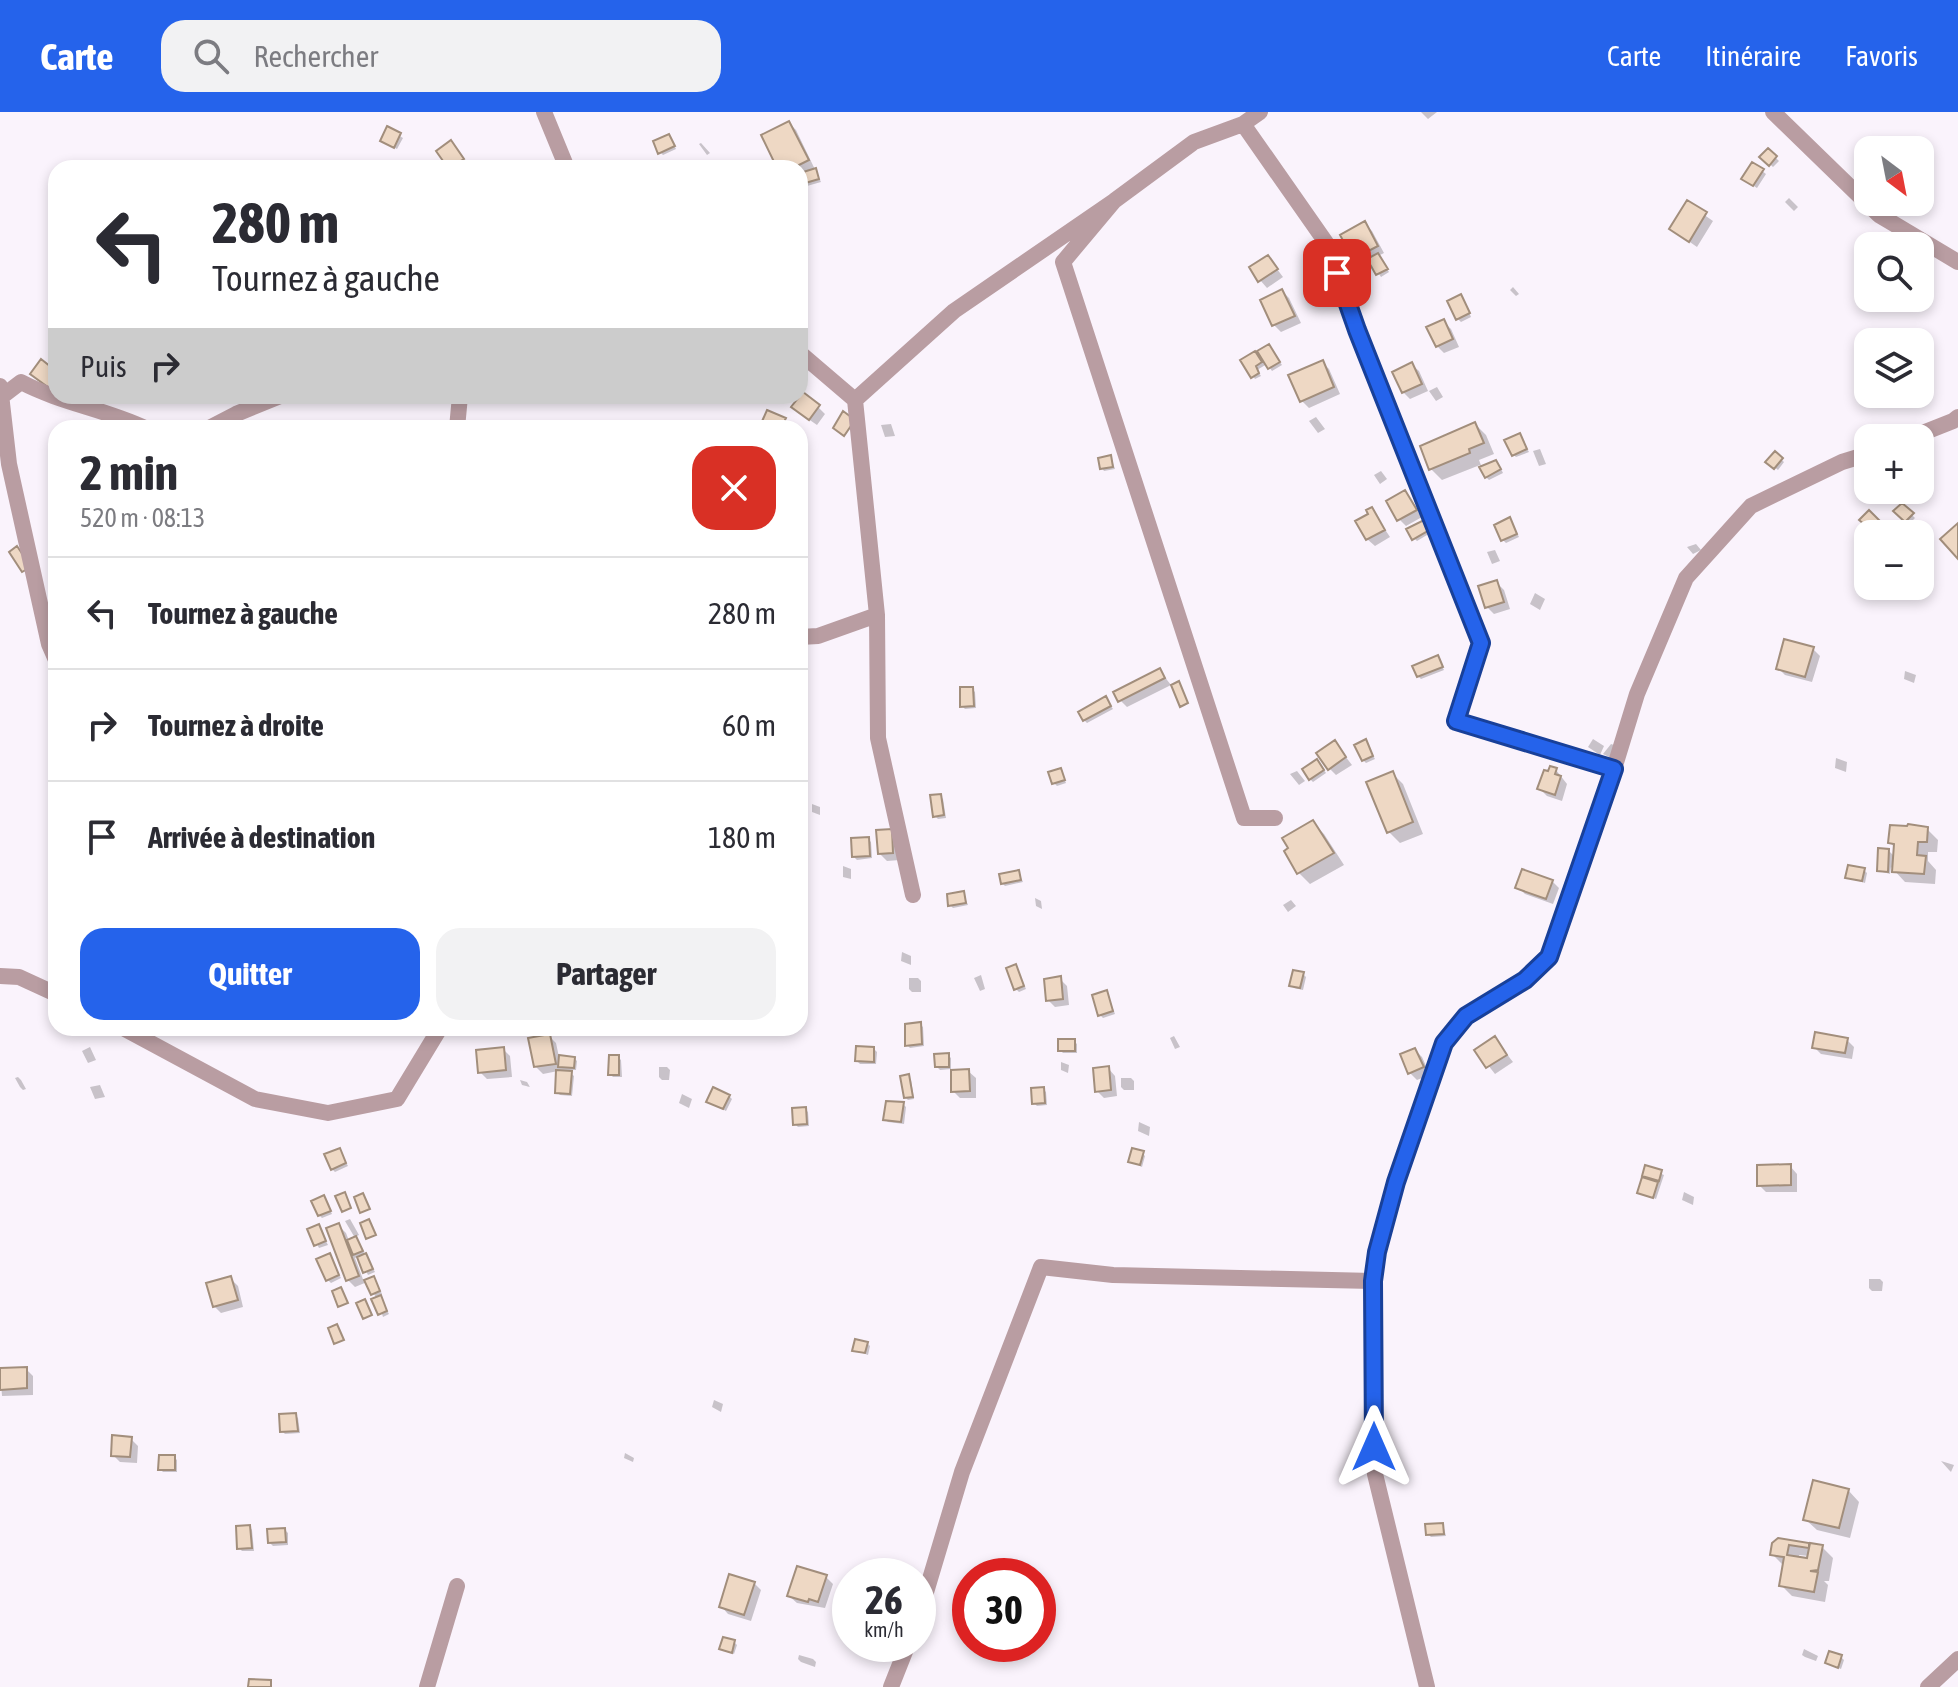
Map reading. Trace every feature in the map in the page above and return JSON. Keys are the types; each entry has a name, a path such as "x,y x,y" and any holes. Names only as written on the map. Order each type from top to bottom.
{"street":[{"path":"544,112 564,160"},
{"path":"855,400 954,311 1194,142 1243,124 1260,112"},
{"path":"1773,112 1879,215 1958,262"},
{"path":"1243,124 1327,244 1357,330 1481,643 1456,721 1614,769"},
{"path":"1114,201 1063,262 1244,818 1275,818"},
{"path":"808,360 855,400 877,615 878,738 913,895"},
{"path":"48,396 21,382 1,394 9,464 48,640"},
{"path":"74,404 128,420"},
{"path":"224,420 260,404"},
{"path":"1934,428 1958,417"},
{"path":"1427,1687 1375,1474 1373,1281 1377,1252 1396,1182 1444,1043 1466,1016 1525,980 1549,957 1637,694 1686,578 1751,506 1854,458"},
{"path":"808,637 818,636 877,615"},
{"path":"0,976 19,977 48,990"},
{"path":"138,1036 255,1099 328,1113 397,1099 435,1036"},
{"path":"936,1559 962,1472 1041,1267 1113,1275 1373,1281"},
{"path":"427,1687 457,1586"},
{"path":"1928,1687 1958,1659"},
{"path":"891,1687 901,1662"}],"building":[{"path":"789,121 809,160 773,160 761,135"},
{"path":"387,126 401,133 394,148 380,141"},
{"path":"669,134 675,146 658,154 653,141"},
{"path":"451,140 464,159 442,160 436,151"},
{"path":"1768,148 1777,156 1769,166 1759,157"},
{"path":"1752,162 1764,169 1753,186 1741,179"},
{"path":"816,168 819,179 808,182 808,170"},
{"path":"1687,200 1707,212 1689,242 1669,229"},
{"path":"1365,221 1378,246 1353,259 1340,235"},
{"path":"1378,253 1388,269 1376,275 1367,259"},
{"path":"1268,255 1278,269 1258,282 1249,267"},
{"path":"1282,289 1295,316 1272,326 1260,300"},
{"path":"1461,294 1470,313 1456,320 1447,301"},
{"path":"1444,319 1453,339 1436,347 1426,327"},
{"path":"1269,344 1280,362 1268,369 1257,351"},
{"path":"1255,351 1262,362 1256,366 1259,373 1251,378 1240,360"},
{"path":"41,359 48,365 48,387 30,374"},
{"path":"1323,360 1334,387 1300,402 1288,375"},
{"path":"1412,362 1422,384 1402,393 1392,372"},
{"path":"808,396 820,405 809,420 791,407 793,404 808,404"},
{"path":"767,410 786,418 785,420 763,420"},
{"path":"843,411 855,420 844,436 833,428"},
{"path":"1475,422 1484,443 1469,449 1470,453 1429,470 1420,446"},
{"path":"1520,433 1527,449 1512,456 1504,440"},
{"path":"1775,451 1783,458 1774,469 1765,462"},
{"path":"1111,455 1113,467 1100,469 1098,458"},
{"path":"1496,460 1501,469 1485,478 1479,467"},
{"path":"1405,490 1417,510 1397,521 1386,501"},
{"path":"1903,504 1914,513 1903,520 1893,511"},
{"path":"1372,507 1385,530 1366,540 1355,521 1368,514 1366,510"},
{"path":"1869,510 1879,520 1859,520"},
{"path":"1510,517 1517,534 1501,541 1494,525"},
{"path":"1426,519 1431,529 1412,540 1406,529"},
{"path":"1958,523 1958,559 1940,539"},
{"path":"17,546 31,567 22,572 9,552"},
{"path":"1497,580 1504,602 1485,608 1478,586"},
{"path":"1784,639 1814,647 1805,677 1776,669"},
{"path":"1438,655 1443,667 1417,677 1412,666"},
{"path":"1160,668 1165,678 1118,702 1113,692"},
{"path":"1179,681 1188,703 1180,707 1171,685"},
{"path":"960,687 973,687 974,706 960,707"},
{"path":"1106,696 1111,706 1083,721 1078,712"},
{"path":"1366,739 1373,756 1362,761 1354,745"},
{"path":"1335,740 1346,757 1328,770 1316,753"},
{"path":"1317,759 1324,770 1309,780 1302,769"},
{"path":"1550,766 1557,768 1555,774 1561,776 1555,795 1537,789 1544,770 1548,771"},
{"path":"1061,768 1065,780 1052,784 1048,772"},
{"path":"1393,771 1413,822 1387,833 1366,782"},
{"path":"941,794 944,815 933,817 930,795"},
{"path":"1313,820 1334,853 1297,874 1284,851 1288,848 1282,838"},
{"path":"1890,825 1928,827 1927,842 1918,842 1917,855 1926,856 1924,874 1892,872 1894,844 1888,843"},
{"path":"892,829 893,853 878,854 876,830"},
{"path":"869,837 870,856 852,857 851,838"},
{"path":"1878,848 1889,849 1888,872 1877,871"},
{"path":"1848,865 1865,868 1862,881 1845,878"},
{"path":"1522,869 1553,880 1546,899 1515,888"},
{"path":"1019,870 1021,880 1001,884 999,874"},
{"path":"964,891 966,903 948,906 947,894"},
{"path":"1016,964 1024,986 1014,990 1006,968"},
{"path":"1293,970 1304,972 1300,988 1289,986"},
{"path":"1061,976 1063,999 1046,1001 1044,979"},
{"path":"1107,990 1113,1011 1098,1016 1092,995"},
{"path":"921,1022 922,1044 905,1046 905,1024"},
{"path":"1815,1032 1848,1038 1845,1053 1812,1048"},
{"path":"550,1036 556,1064 534,1067 528,1038"},
{"path":"1495,1036 1507,1055 1486,1068 1474,1050"},
{"path":"1058,1039 1075,1039 1075,1051 1058,1051"},
{"path":"856,1046 874,1047 874,1062 855,1061"},
{"path":"504,1047 506,1070 478,1073 476,1050"},
{"path":"1415,1048 1424,1067 1408,1074 1400,1054"},
{"path":"949,1053 949,1067 935,1067 934,1054"},
{"path":"559,1055 575,1057 574,1068 558,1067"},
{"path":"609,1055 619,1055 619,1075 608,1075"},
{"path":"1109,1066 1111,1090 1095,1092 1093,1068"},
{"path":"969,1069 970,1091 951,1092 951,1070"},
{"path":"556,1070 572,1071 570,1094 555,1093"},
{"path":"909,1074 913,1097 904,1098 900,1076"},
{"path":"713,1087 730,1095 723,1109 706,1102"},
{"path":"1044,1087 1045,1103 1032,1104 1031,1088"},
{"path":"886,1101 904,1102 901,1122 883,1120"},
{"path":"806,1107 807,1124 793,1125 792,1108"},
{"path":"340,1148 346,1163 331,1170 324,1154"},
{"path":"1132,1148 1144,1151 1140,1165 1128,1162"},
{"path":"1791,1164 1791,1185 1757,1186 1757,1165"},
{"path":"1645,1165 1662,1170 1659,1181 1642,1176"},
{"path":"1642,1177 1658,1182 1653,1198 1637,1193"},
{"path":"345,1192 351,1208 342,1212 335,1196"},
{"path":"363,1193 370,1209 360,1213 354,1197"},
{"path":"324,1195 331,1211 318,1216 311,1201"},
{"path":"369,1219 376,1235 366,1239 360,1223"},
{"path":"339,1223 359,1276 346,1281 326,1228"},
{"path":"319,1224 326,1241 314,1246 307,1229"},
{"path":"356,1236 363,1251 353,1255 347,1240"},
{"path":"330,1253 339,1275 326,1281 316,1259"},
{"path":"366,1253 373,1269 363,1273 357,1257"},
{"path":"231,1276 238,1300 213,1307 206,1283"},
{"path":"374,1276 380,1291 371,1295 364,1280"},
{"path":"341,1287 348,1303 338,1307 332,1291"},
{"path":"381,1295 387,1311 378,1315 371,1299"},
{"path":"365,1299 372,1315 363,1319 356,1303"},
{"path":"337,1324 344,1340 334,1344 328,1328"},
{"path":"855,1339 868,1342 865,1353 852,1351"},
{"path":"27,1367 27,1388 0,1390 0,1368"},
{"path":"296,1413 298,1431 280,1432 279,1414"},
{"path":"112,1435 132,1437 130,1457 111,1456"},
{"path":"159,1455 175,1455 175,1470 158,1470"},
{"path":"1813,1480 1849,1489 1839,1528 1803,1520"},
{"path":"1443,1523 1444,1534 1426,1535 1425,1524"},
{"path":"250,1525 252,1548 237,1549 236,1526"},
{"path":"285,1528 286,1542 268,1543 267,1529"},
{"path":"1778,1538 1809,1543 1809,1548 1810,1543 1823,1545 1818,1570 1810,1571 1818,1572 1814,1592 1779,1586 1784,1557 1770,1555 1772,1543","holes":["1789,1545 1809,1548 1807,1558 1787,1555"]},
{"path":"797,1566 827,1575 818,1602 787,1596"},
{"path":"729,1574 755,1582 744,1615 719,1607"},
{"path":"723,1637 735,1640 732,1653 719,1649"},
{"path":"1829,1651 1842,1655 1838,1668 1825,1663"},
{"path":"249,1679 271,1680 271,1687 248,1687"}],"route":[{"path":"1337,273 1481,643 1456,721 1614,769 1549,957 1525,980 1466,1016 1444,1043 1396,1182 1377,1252 1373,1281 1374,1447"}]}
